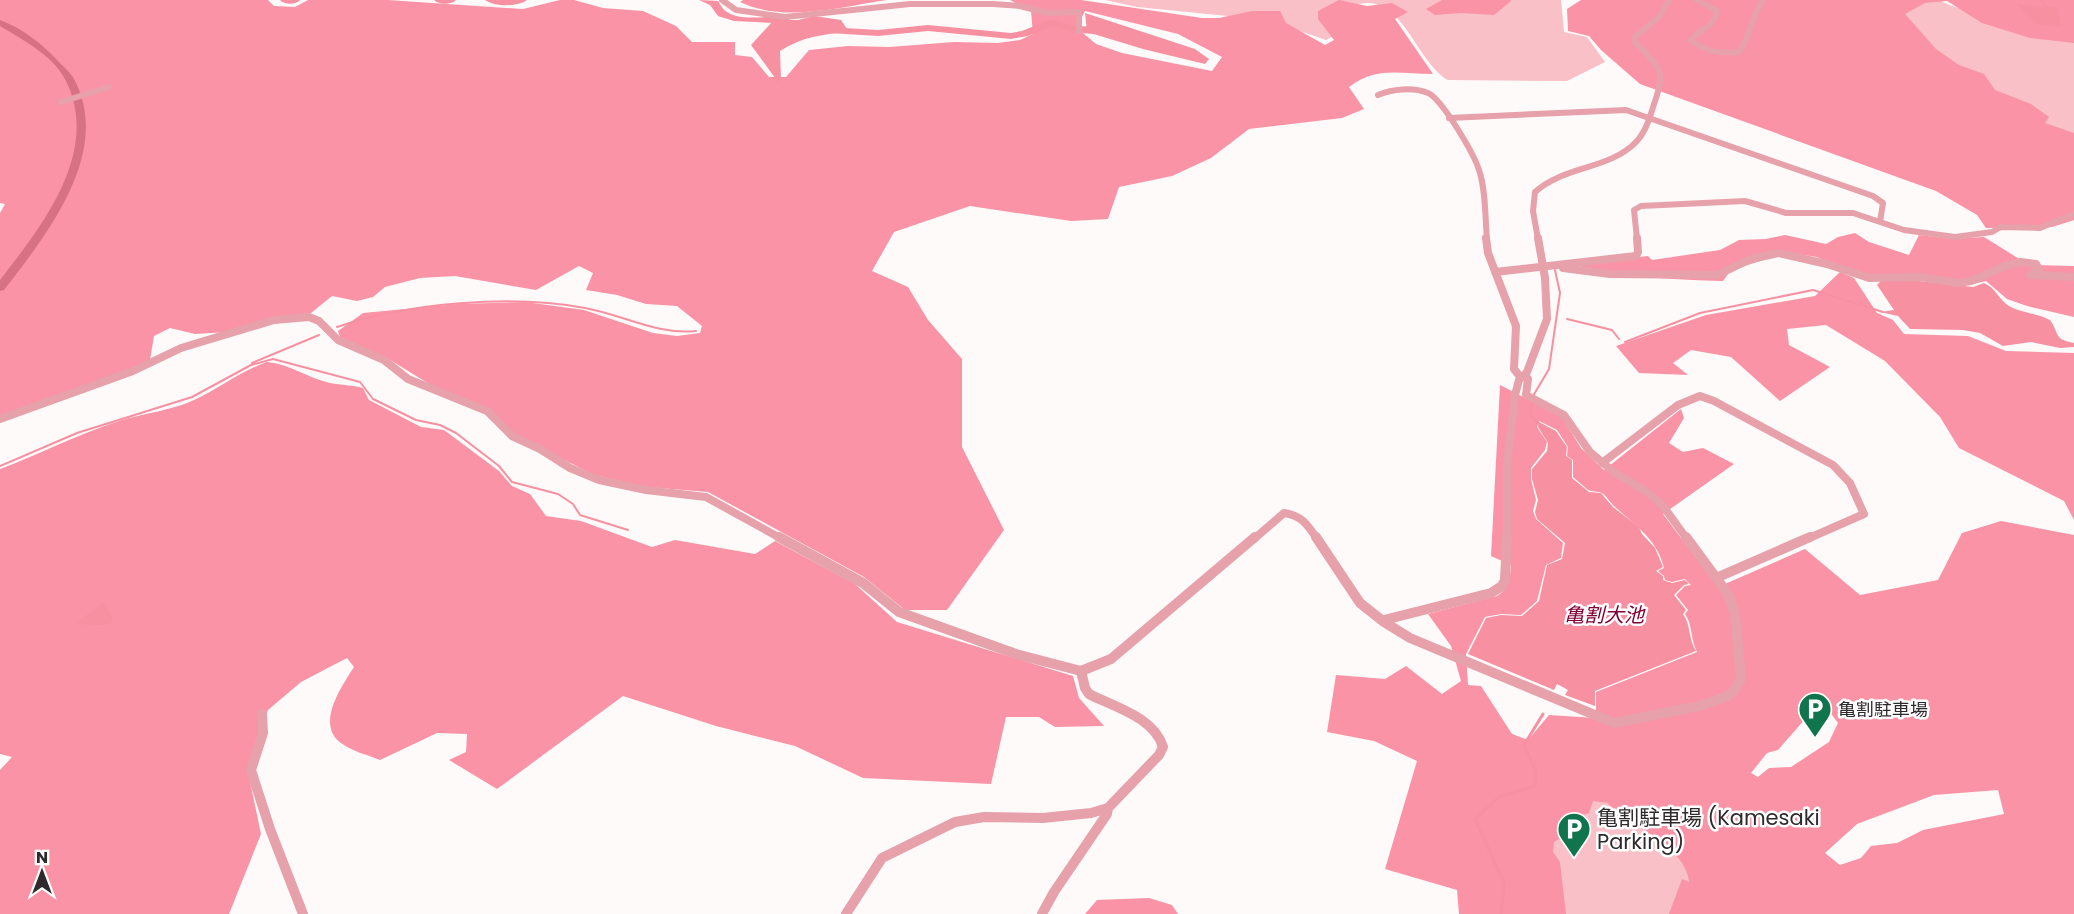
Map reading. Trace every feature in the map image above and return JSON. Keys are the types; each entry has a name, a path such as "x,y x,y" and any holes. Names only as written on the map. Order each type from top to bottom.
{"main road":[{"path":"0,22 33,40 56,60 67,74 80,100 83,119 78,154 56,212 0,287"}],"street":[{"path":"722,0 736,10 785,17 844,13 893,5 993,3 1020,6 1047,14 1079,12 1080,29"},
{"path":"1384,620 1491,593 1502,586 1505,580 1507,465 1516,386 1543,334 1547,319 1548,300 1533,211 1535,192 1547,180 1558,174 1606,160 1625,151 1635,143 1646,128 1662,79 1662,72 1659,65 1635,42 1635,37 1660,16 1669,0"},
{"path":"1697,0 1708,4 1717,11 1718,15 1714,23 1695,33 1690,40 1700,47 1728,53 1739,52 1746,45 1758,5 1763,0"},
{"path":"61,102 109,87"},
{"path":"0,419 133,372 181,348 274,320 309,317 319,321 338,340 384,360 408,379 487,411 512,436 540,449 570,468 599,480 646,490 706,497 863,583 899,612 1016,654 1081,671 1111,659 1284,513 1295,514 1307,523 1360,603 1370,613 1410,638 1614,723 1721,699 1738,686 1741,679 1735,615 1728,594 1663,506 1653,496 1602,463 1590,452 1568,418 1526,395 1528,379 1514,369 1516,326 1488,253 1480,172 1475,160 1431,94 1393,91 1378,95"},
{"path":"1449,118 1617,109 1650,117 1873,196 1883,203 1880,222"},
{"path":"1495,272 1636,256 1638,252 1634,210 1641,206 1745,201 1786,213 1849,212 1904,230 1955,237 1992,232 2001,226 2040,228 2074,214"},
{"path":"1557,265 1610,274 1717,275 1750,259 1778,253 1827,264 1869,278 1920,277 1958,283 1971,282 2005,266 2027,261 2036,264 2039,269 2030,275 2074,277"},
{"path":"1602,463 1678,405 1700,396 1826,459 1841,470 1853,485 1864,514 1716,578"},
{"path":"846,914 882,858 955,822 984,817 1043,818 1091,813 1108,808 1159,755 1163,741 1158,733 1130,714 1089,694 1085,688 1081,671"},
{"path":"262,714 263,733 251,770 270,829 303,914"},
{"path":"1042,914 1054,892 1107,814 1108,808"}],"shaded area":[{"path":"0,0 268,0 274,6 295,7 308,0 388,0 523,9 560,0 574,0 603,8 643,11 676,26 692,42 735,42 735,55 752,57 769,77 786,77 809,50 848,46 889,47 954,42 998,43 1020,40 1033,34 1031,11 1010,0 1081,0 1202,18 1219,18 1252,11 1280,11 1286,23 1325,45 1334,40 1318,19 1318,11 1339,0 1367,6 1392,3 1408,12 1395,19 1433,74 1389,73 1369,76 1349,87 1364,109 1342,118 1249,129 1211,158 1172,176 1119,187 1108,219 1071,221 970,206 894,232 872,271 908,287 928,320 962,359 962,447 1004,530 947,610 905,610 864,577 708,492 647,487 594,475 515,435 490,409 434,387 387,358 340,337 338,331 363,313 458,304 525,302 584,310 653,333 677,336 700,333 702,326 677,306 646,304 617,295 586,290 593,273 579,266 536,290 455,276 420,278 385,287 373,297 357,301 332,296 311,313 273,318 228,332 195,334 170,328 154,336 150,360 129,370 0,417 0,213 5,204 0,203","holes":["1085,11 1178,34 1222,57 1212,71 1122,53 1096,44 1083,33 1075,31"]},
{"path":"743,0 887,0 812,12 775,12 740,2"},
{"path":"1105,0 1561,0 1564,32 1587,37 1605,62 1567,81 1448,80 1437,72 1390,11 1379,5 1366,3 1329,10 1335,35 1326,40 1268,20 1137,7"},
{"path":"1442,0 1511,1 1494,15 1461,13 1435,15 1426,9"},
{"path":"1581,0 2074,0 2074,43 2030,38 1982,23 1947,1 1925,3 1905,14 1936,49 1959,65 1984,74 1995,90 2031,104 2049,117 2045,123 2074,133 2074,220 2052,227 1986,228 1977,215 1936,191 1640,84 1601,50 1589,36 1568,31 1567,9"},
{"path":"1939,0 1967,11 2074,27 2074,172 1835,18"},
{"path":"1855,233 1869,242 1909,255 1919,235 1952,239 1984,237 2029,265 2074,266 2074,317 2007,299 1986,281 1969,285 1920,279 1866,279 1817,257 1776,251 1777,256 1731,270 1723,281 1635,276 1582,267 1579,264 1648,256 1652,260 1720,250 1739,240 1766,239 1785,235 1826,244 1838,237"},
{"path":"1840,272 1854,278 1877,313 1893,320 1904,334 1968,336 2006,351 2074,353 2074,520 2064,501 1959,448 1940,417 1885,361 1826,325 1787,329 1789,345 1830,367 1780,401 1731,357 1691,350 1673,363 1688,375 1639,373 1616,346 1706,315 1815,296"},
{"path":"267,362 283,365 330,383 363,388 369,400 421,427 444,430 499,471 512,486 530,494 546,516 581,521 652,547 675,540 755,554 775,541 855,584 897,622 1073,676 1079,698 1104,726 1055,727 1039,717 1006,717 991,784 863,778 795,746 716,726 623,696 497,789 449,760 466,752 467,734 437,733 380,760 341,743 330,726 333,705 354,667 347,658 301,682 268,710 248,772 261,834 229,914 0,914 0,770 12,757 0,754 0,469 104,426 185,404"},
{"path":"1500,385 1562,417 1581,448 1604,470 1681,409 1684,418 1669,443 1683,452 1703,448 1734,464 1663,514 1718,587 1805,549 1860,595 1938,580 1962,533 2001,521 2074,535 2074,914 1669,914 1682,879 1689,882 1680,860 1659,840 1612,810 1608,803 1593,801 1589,813 1580,816 1574,830 1554,842 1553,852 1560,862 1566,914 1459,914 1457,890 1385,869 1417,761 1374,741 1327,732 1336,675 1385,679 1406,666 1442,694 1461,681 1451,646 1428,614 1497,596 1505,590 1511,565 1491,556","holes":["1539,421 1557,430 1568,447 1567,456 1573,460 1573,477 1588,490 1604,494 1651,541 1661,558 1664,568 1658,571 1665,580 1672,582 1685,579 1691,585 1685,586 1676,595 1688,610 1685,614 1697,652 1596,692 1596,718 1549,715 1528,740 1512,734 1481,686 1468,685 1466,654 1485,617 1501,614 1521,615 1537,601 1546,565 1561,558 1563,543 1536,519 1533,511 1536,500 1531,468 1545,450 1547,442 1537,427","1819,703 1824,704 1838,723 1829,742 1791,767 1769,768 1758,777 1751,773 1767,753 1778,750","1998,790 2004,814 1923,830 1897,843 1871,846 1861,858 1840,865 1825,853 1857,824 1934,795"]},
{"path":"1550,765 1736,818 1735,914 1545,914"},
{"path":"1149,898 1172,905 1178,914 1085,914 1097,900"}],"water":[{"path":"2016,4 2058,8 2057,13 2061,19 2059,23 2064,27 2039,25"},
{"path":"1085,13 1195,49 1209,59 1205,64 1087,32"},
{"path":"814,16 841,20 849,32 813,37 796,42 780,51 781,79 778,82 751,45 774,20 798,20"},
{"path":"1881,281 1919,281 1973,287 1984,283 2009,306 2050,320 2060,338 2074,343 2074,347 2060,348 2031,342 2003,346 1980,333 1963,330 1910,329 1898,316 1880,312 1894,310 1877,285"},
{"name":"亀割大池","path":"1539,422 1556,431 1567,447 1566,456 1572,460 1572,478 1589,492 1601,493 1613,507 1639,527 1642,534 1655,548 1663,567 1656,571 1663,576 1663,580 1672,583 1685,580 1689,584 1684,585 1674,595 1686,610 1683,614 1696,651 1595,691 1595,706 1565,695 1568,690 1557,684 1554,690 1468,654 1486,618 1501,615 1522,616 1539,601 1547,565 1562,559 1565,543 1537,519 1535,512 1538,500 1532,479 1532,469 1547,451 1548,443 1538,427"},
{"path":"103,603 112,617 112,622 105,625 74,624"}],"waterway":[{"path":"285,0 295,0"},
{"path":"439,0 451,0"},
{"path":"490,0 508,2 522,0"},
{"path":"704,0 714,3 722,14 738,19 774,20 793,24"},
{"path":"2040,0 2047,7"},
{"path":"829,30 878,33 928,28 1011,36 1024,34 1051,22 1073,29 1106,30"},
{"path":"1533,396 1549,369 1560,293 1555,270"},
{"path":"1625,342 1700,313 1813,290 1883,312"},
{"path":"337,327 395,312 427,307 460,303 525,302 585,308 667,330 696,331"},
{"path":"1567,319 1612,330 1619,339"},
{"path":"252,363 319,335"},
{"path":"0,466 77,433 192,397 251,365 273,359 360,382 373,399 416,420 440,425 456,433 499,466 512,482 558,494 573,504 580,515 628,530"},
{"path":"1532,402 1530,414 1540,425"},
{"path":"1501,914 1504,883 1475,819 1499,797 1535,786 1536,772 1524,745 1543,714"}],"place":[{"name":"亀割駐車場","path":"1815,738"},
{"name":"亀割駐車場 (Kamesaki Parking)","path":"1574,858"}]}
